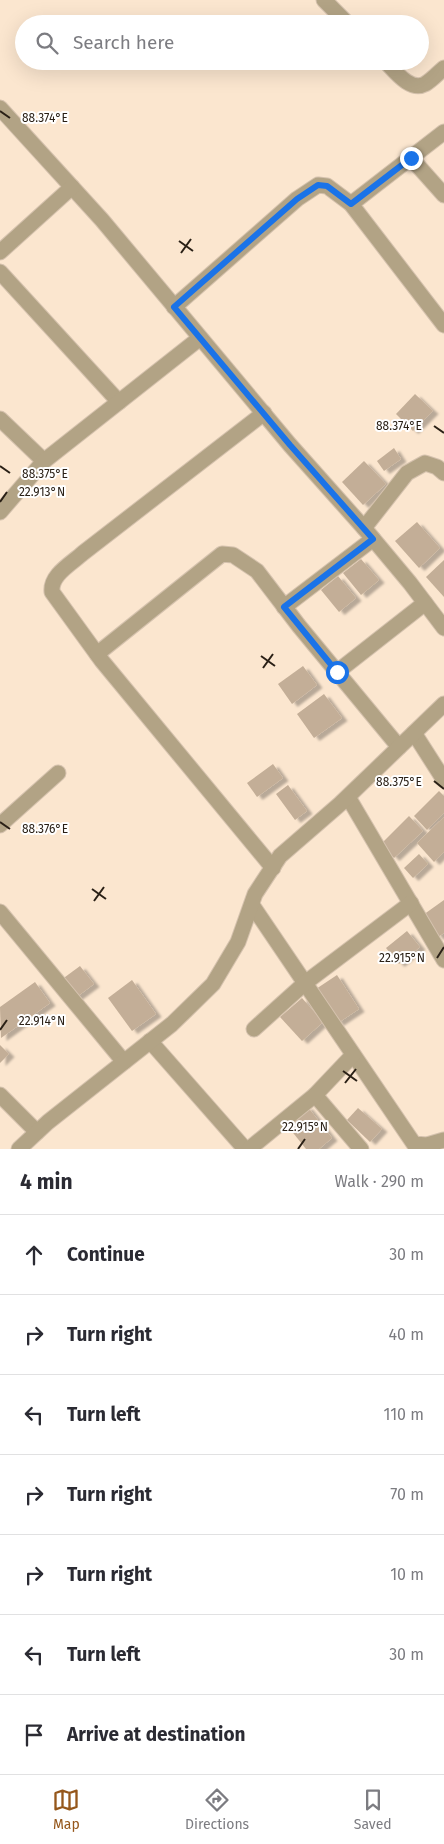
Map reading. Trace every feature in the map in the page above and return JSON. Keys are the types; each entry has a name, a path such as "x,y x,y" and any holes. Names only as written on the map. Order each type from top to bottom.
{"street":[{"path":"324,0 339,15"},
{"path":"394,70 404,80 413,85 424,84 444,68"},
{"path":"0,108 102,220 290,445 369,533 444,628"},
{"path":"351,204 444,132"},
{"path":"411,158 444,195"},
{"path":"174,307 297,199 318,185 327,186 351,204 444,325"},
{"path":"0,252 72,187"},
{"path":"0,272 119,402"},
{"path":"0,512 44,461 200,338"},
{"path":"264,413 83,554 54,578 51,586 52,592 97,654 273,868"},
{"path":"0,419 44,461"},
{"path":"284,607 369,533 407,473 425,463 437,467 444,473"},
{"path":"97,654 222,554 233,555 257,571 284,607 399,747"},
{"path":"337,672 425,603"},
{"path":"19,1149 37,1132 172,1024 213,984 238,942 256,894 280,856 348,797 444,704"},
{"path":"414,733 444,780"},
{"path":"0,825 58,773"},
{"path":"348,797 444,960"},
{"path":"254,1029 305,983 411,904"},
{"path":"252,905 414,1144 427,1146 444,1140"},
{"path":"0,912 124,1062"},
{"path":"150,1041 247,1149 315,1095 353,1055"},
{"path":"0,1095 37,1132"},
{"path":"315,1095 361,1149"}],"building":[{"path":"415,394 433,411 413,431 396,414"},
{"path":"394,448 401,459 384,471 377,461"},
{"path":"364,461 386,484 363,505 342,482"},
{"path":"417,522 440,548 419,568 395,541"},
{"path":"361,559 379,580 361,595 343,573"},
{"path":"444,560 444,597 426,577"},
{"path":"338,576 356,598 339,612 321,590"},
{"path":"303,666 317,685 292,704 278,684"},
{"path":"324,694 342,718 314,738 297,714"},
{"path":"273,764 283,778 257,797 247,783"},
{"path":"288,785 307,811 295,820 276,794"},
{"path":"439,791 444,796 444,813 427,830 414,816"},
{"path":"409,816 423,831 394,858 381,844"},
{"path":"444,817 444,852 434,862 417,843"},
{"path":"419,854 428,864 413,878 404,868"},
{"path":"444,900 444,933 438,937 423,915"},
{"path":"407,931 420,947 399,964 386,948"},
{"path":"80,966 94,984 74,999 61,980"},
{"path":"337,975 359,1009 338,1023 316,989"},
{"path":"132,980 156,1014 132,1031 108,998"},
{"path":"35,982 50,1003 1,1038 0,1007"},
{"path":"302,998 323,1022 302,1041 280,1017"},
{"path":"0,1045 9,1054 0,1063"},
{"path":"307,1106 332,1138 319,1149 306,1149 286,1124"},
{"path":"358,1108 382,1129 370,1142 347,1120"}],"route":[{"path":"337,672 284,607 373,539 290,445 174,307 297,199 318,185 327,186 351,204 411,158"}]}
